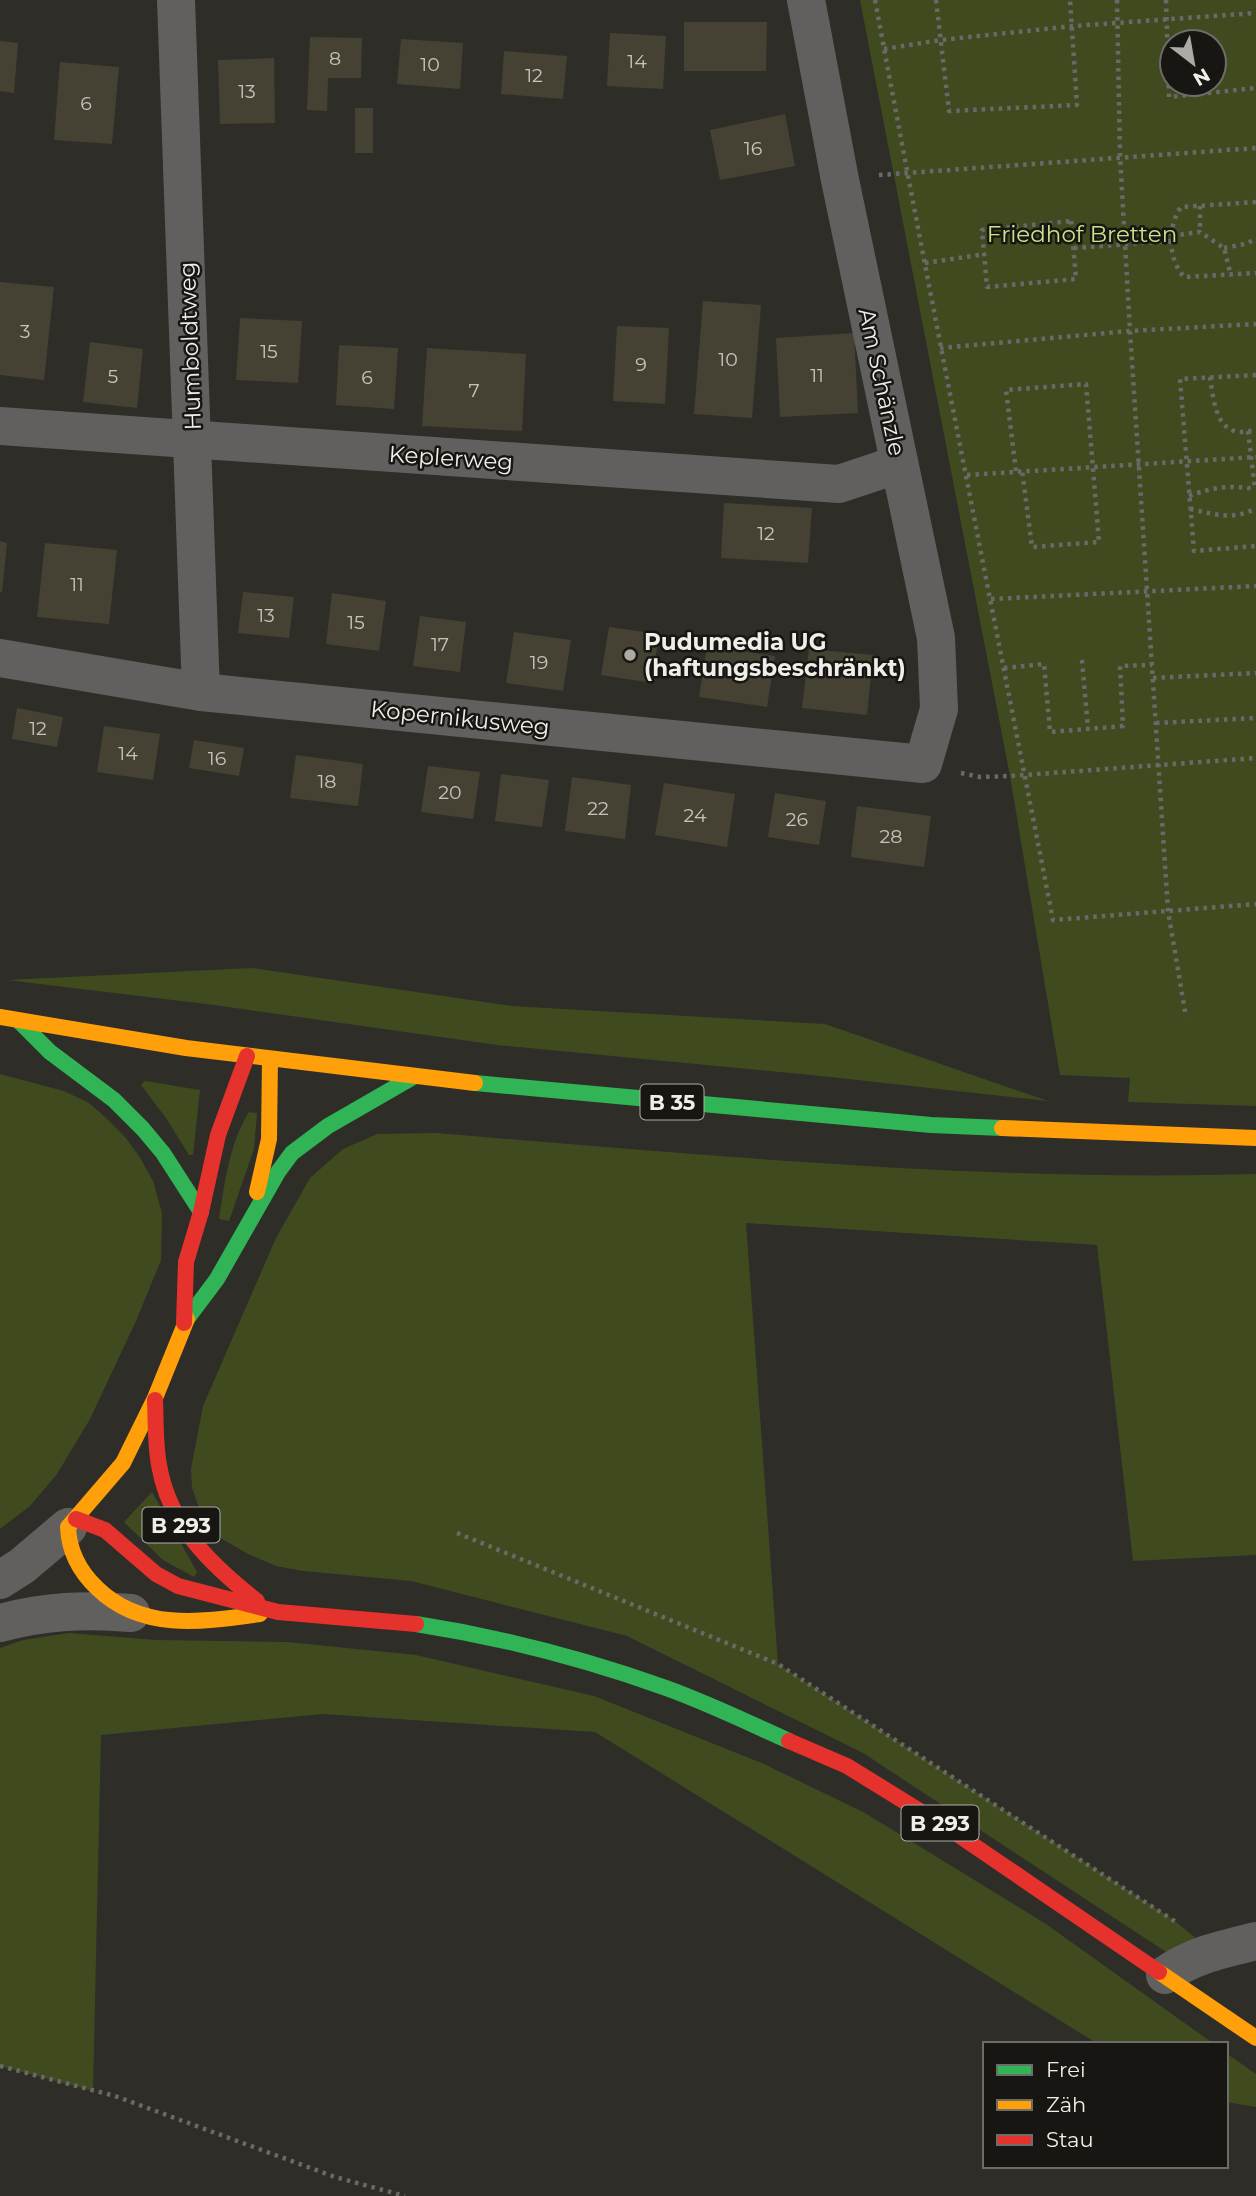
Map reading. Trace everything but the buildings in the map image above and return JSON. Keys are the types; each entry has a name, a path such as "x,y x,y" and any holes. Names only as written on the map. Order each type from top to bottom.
{"main road":[{"name":"B 35","path":"0,1017 247,1056 413,1077 931,1125 1256,1138"},
{"path":"19,1021 50,1052 114,1100 143,1129 163,1153 201,1212"},
{"name":"B 293","path":"184,1323 186,1262 201,1212 218,1135 247,1056"},
{"path":"251,1218 269,1139 270,1059"},
{"name":"B 293","path":"413,1077 304,1142 278,1172 238,1246 184,1323 155,1398 123,1463 72,1523 68,1545 79,1570 98,1592 131,1613 152,1619 180,1622 278,1612 396,1621 455,1630 595,1665 667,1688 847,1766 957,1833 1256,2038"},
{"name":"B 293","path":"155,1398 159,1464 166,1493 179,1522 208,1561 256,1600 278,1612"},
{"path":"72,1523 105,1530 156,1574 178,1586 278,1612"}],"street":[{"name":"Humboldtweg","path":"176,0 194,440 201,692"},
{"name":"Am Schänzle","path":"806,0 840,180 936,638 939,709 923,764"},
{"name":"Keplerweg","path":"0,426 839,484 900,464"},
{"name":"Kopernikusweg","path":"0,658 201,692 923,764"},
{"path":"0,1580 22,1566 72,1523"},
{"path":"0,1623 38,1614 91,1609 131,1613"},
{"path":"1166,1975 1183,1962 1212,1951 1256,1941"}],"path":[{"path":"875,0 940,348 1053,920 1256,904"},
{"path":"936,0 949,111 1077,105 1074,26 1070,0"},
{"path":"1117,0 1120,156 1168,911 1186,1017"},
{"path":"1166,0 1169,97 1256,88"},
{"path":"884,49 1074,26 1256,13"},
{"path":"840,180 907,171 1256,148"},
{"path":"1256,202 1181,207 1174,217 1171,239 1176,269 1184,278 1256,273"},
{"path":"1200,206 1200,232"},
{"path":"1071,221 1074,248 1076,279 988,287 982,230 1071,221"},
{"path":"1074,248 1125,245 1200,232 1224,248 1231,276"},
{"path":"1224,248 1256,239"},
{"path":"925,263 985,254"},
{"path":"940,348 1130,331 1256,324"},
{"path":"1256,375 1180,379 1194,551 1256,546"},
{"path":"1210,377 1220,421 1234,431 1256,429"},
{"path":"1016,471 1006,390 1086,384 1099,542 1032,547 1023,470"},
{"path":"1189,496 1211,488 1236,486 1256,490 1248,431"},
{"path":"967,475 1253,457"},
{"path":"1190,509 1226,517 1247,513 1256,508"},
{"path":"991,599 1256,586"},
{"path":"1082,660 1088,729"},
{"path":"1004,668 1045,664 1050,732 1123,726 1120,666 1152,664"},
{"path":"1153,678 1256,673"},
{"path":"1156,723 1256,718"},
{"path":"923,764 980,777 1256,758"},
{"path":"457,1533 778,1664 1171,1918"},
{"path":"0,2066 115,2096 335,2177 405,2196"}],"green space":[{"name":"Friedhof Bretten","path":"860,0 1256,0 1256,1106 1128,1102 1130,1078 1060,1075 1010,776"},
{"path":"252,968 512,1006 825,1024 1048,1101 497,1045 214,1005 7,980"},
{"path":"0,1074 64,1091 89,1103 125,1137 139,1156 153,1181 162,1213 161,1260 90,1419 57,1474 30,1506 0,1529"},
{"path":"145,1081 200,1090 193,1155 189,1155 141,1085"},
{"path":"249,1112 257,1113 254,1149 229,1221 219,1219 232,1150"},
{"path":"435,1133 845,1165 1051,1174 1256,1174 1256,1555 1133,1561 1097,1245 746,1223 778,1664 1171,1918 1212,1951 1183,1963 863,1753 627,1636 411,1581 276,1566 222,1539 203,1519 192,1488 191,1469 203,1406 276,1238 310,1178 343,1149 377,1134"},
{"path":"152,1492 197,1572 194,1577 163,1560 124,1522"},
{"path":"69,1633 156,1640 287,1642 416,1655 594,1696 764,1764 865,1813 1046,1924 1211,2042 1095,2042 595,1732 323,1714 101,1735 93,2091 0,2066 0,1648 23,1640"},
{"path":"1228,2054 1256,2074 1256,2107 1228,2102"}],"traffic: fast":[{"path":"19,1021 50,1052 114,1100 143,1129 163,1153 201,1212"},
{"path":"187,1319 217,1279 278,1172 292,1153 328,1126 413,1077"},
{"path":"475,1083 931,1125 1002,1128"},
{"path":"416,1624 511,1642 635,1677 728,1713 789,1741"}],"traffic: slow":[{"path":"0,1017 186,1048 475,1083"},
{"path":"257,1192 269,1139 270,1059"},
{"path":"1002,1128 1256,1138"},
{"path":"187,1319 155,1398 123,1463 68,1527 70,1545 80,1568 91,1582 115,1602 133,1612 174,1621 217,1620 260,1614"},
{"path":"1159,1972 1256,2038"}],"traffic: jam":[{"path":"184,1323 186,1262 201,1212 218,1135 247,1056"},
{"path":"155,1400 159,1465 172,1506 182,1525 208,1558 257,1601"},
{"path":"76,1519 105,1530 156,1574 178,1586 278,1612 416,1624"},
{"path":"789,1741 847,1766 957,1834 1159,1972"}],"place":[{"name":"Pudumedia UG (haftungsbeschränkt)","path":"630,655"}]}
